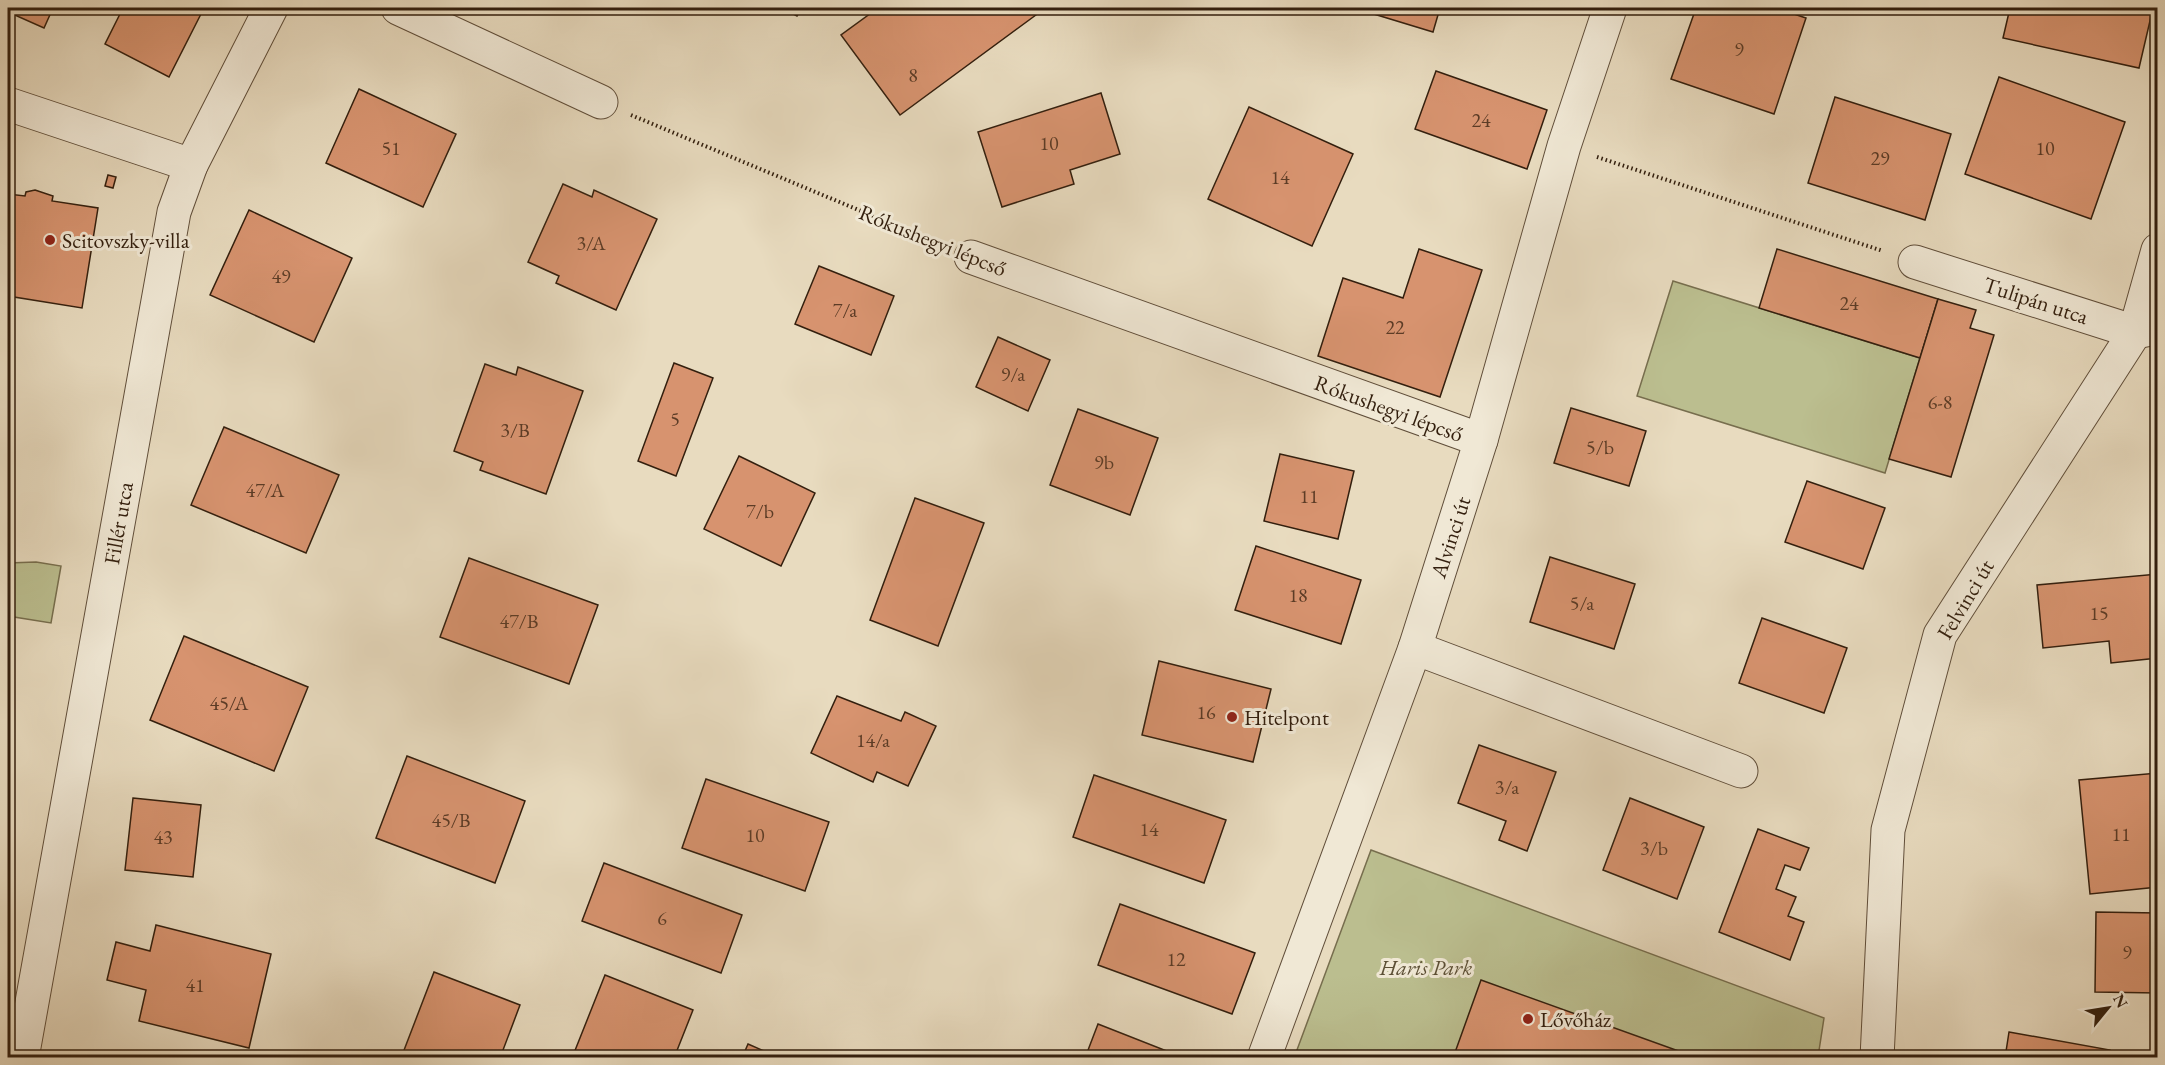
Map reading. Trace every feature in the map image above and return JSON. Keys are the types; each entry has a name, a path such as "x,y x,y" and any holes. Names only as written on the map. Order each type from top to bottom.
{"street":[{"name":"Fillér utca","path":"22,1058 174,212 191,165 271,8"},
{"path":"398,8 601,102"},
{"name":"Alvinci út","path":"1264,1058 1415,648 1481,440 1564,146 1610,8"},
{"path":"8,104 191,165"},
{"name":"Felvinci út","path":"1877,1058 1888,830 1940,635 2146,330 2157,250"},
{"name":"Rókushegyi lépcső","path":"971,257 1481,440"},
{"name":"Tulipán utca","path":"1915,262 2146,330"},
{"path":"1415,648 1741,771"}],"path":[{"name":"Rókushegyi lépcső","path":"601,102 971,257"},
{"path":"1564,146 1915,262"}],"green space":[{"path":"1673,281 1920,358 1885,473 1637,396"},
{"path":"36,562 61,566 51,623 8,616 8,563"},
{"name":"Haris Park","path":"1371,850 1824,1018 1818,1057 1294,1058"}],"building":[{"path":"8,8 53,8 44,28 8,12"},
{"path":"123,8 204,8 169,77 105,44"},
{"path":"782,8 802,8 797,16"},
{"path":"878,8 1036,8 1040,12 900,115 841,35"},
{"path":"1354,8 1440,8 1433,32"},
{"path":"1696,8 1776,8 1806,18 1774,114 1671,79"},
{"path":"2010,8 2153,8 2139,68 2003,38"},
{"path":"1436,71 1547,110 1527,169 1415,129"},
{"path":"1999,77 2125,122 2091,219 1965,174"},
{"path":"359,89 456,134 423,207 326,163"},
{"path":"1101,93 1120,154 1070,170 1074,184 1002,207 978,132"},
{"path":"1835,97 1951,134 1925,220 1808,183"},
{"path":"1249,107 1353,154 1312,246 1208,199"},
{"path":"108,175 116,177 113,188 105,186"},
{"path":"563,184 592,197 594,190 657,219 616,310 556,283 559,276 528,262"},
{"name":"Scitovszky-villa","path":"35,190 53,196 52,201 98,208 82,308 8,296 8,194 25,196 26,192"},
{"path":"249,210 352,258 314,342 210,295"},
{"path":"1419,249 1482,270 1440,397 1318,356 1343,278 1403,298"},
{"path":"1777,249 1938,299 1920,358 1759,308"},
{"path":"819,266 894,296 871,355 795,324"},
{"path":"1938,299 1976,310 1970,328 1994,335 1951,477 1889,459"},
{"path":"998,337 1050,360 1028,411 976,387"},
{"path":"674,363 713,378 676,476 638,461"},
{"path":"485,364 516,375 518,367 583,391 546,494 480,470 483,462 454,451"},
{"path":"1571,408 1646,431 1629,486 1554,463"},
{"path":"1078,409 1158,438 1130,515 1050,485"},
{"path":"224,427 339,475 306,553 191,505"},
{"path":"1280,454 1354,471 1338,539 1264,521"},
{"path":"739,456 815,493 781,566 704,529"},
{"path":"1807,481 1885,508 1863,569 1785,542"},
{"path":"915,498 984,523 938,646 870,620"},
{"path":"1256,546 1361,580 1341,644 1235,610"},
{"path":"1550,557 1635,584 1614,649 1530,622"},
{"path":"469,558 598,605 569,684 440,637"},
{"path":"2158,574 2158,658 2111,663 2109,641 2043,648 2037,585"},
{"path":"1762,618 1847,648 1824,713 1739,683"},
{"path":"184,636 308,687 274,771 150,720"},
{"path":"1159,661 1271,689 1253,762 1142,735"},
{"path":"8,685 12,686 8,709"},
{"path":"837,696 901,721 905,712 936,726 908,786 877,772 873,782 811,753"},
{"path":"1479,745 1556,772 1527,851 1499,840 1506,821 1458,803"},
{"path":"407,756 525,801 495,883 376,838"},
{"path":"2158,773 2158,887 2090,894 2079,780"},
{"path":"1094,775 1226,820 1204,883 1073,837"},
{"path":"706,779 829,822 805,891 682,848"},
{"path":"133,798 201,805 193,877 125,870"},
{"path":"1630,798 1704,827 1677,899 1603,870"},
{"path":"1758,829 1809,848 1800,870 1785,865 1776,889 1796,897 1788,916 1804,922 1790,960 1719,932"},
{"path":"604,863 742,915 721,973 582,921"},
{"path":"1120,904 1255,953 1232,1014 1098,965"},
{"path":"2096,912 2158,913 2158,993 2095,992"},
{"path":"156,925 271,954 249,1048 139,1021 146,990 107,980 116,942 150,951"},
{"path":"434,972 520,1005 500,1058 401,1058"},
{"path":"605,975 693,1010 674,1058 572,1058"},
{"name":"Lővőház","path":"1481,980 1698,1058 1453,1058"},
{"path":"1098,1024 1182,1057 1182,1058 1085,1058"},
{"path":"2009,1032 2110,1050 2109,1058 2005,1058"},
{"path":"748,1044 780,1058 742,1058"}],"place":[{"name":"Scitovszky-villa","path":"50,240"},
{"name":"Hitelpont","path":"1232,717"},
{"name":"Lővőház","path":"1528,1019"}]}
